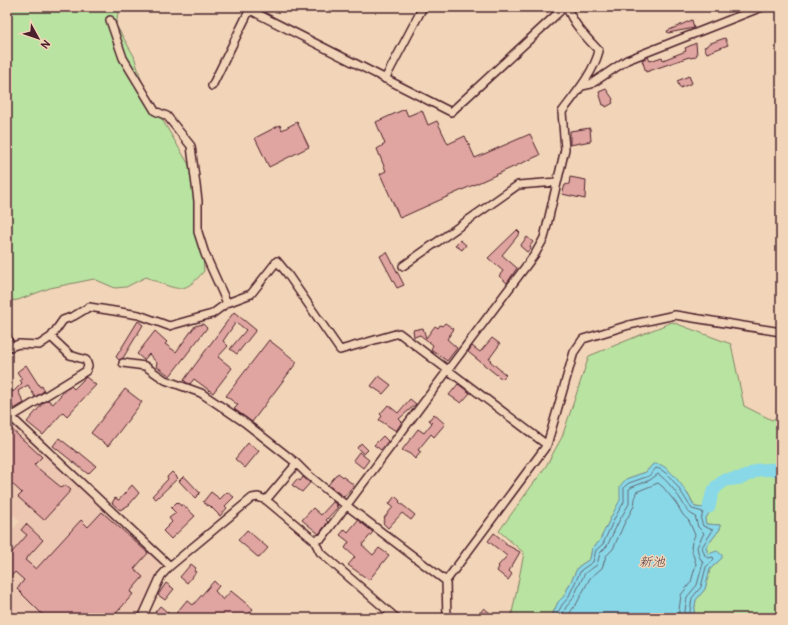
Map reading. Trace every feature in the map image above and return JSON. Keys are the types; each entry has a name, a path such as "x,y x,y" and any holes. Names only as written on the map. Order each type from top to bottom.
{"street":[{"path":"385,79 422,7"},
{"path":"212,86 250,8 451,112 564,7"},
{"path":"314,540 322,538 347,506 535,254 544,238 565,149 562,112 582,86 597,60 599,51 583,34 567,7"},
{"path":"582,86 591,84 627,60 762,7"},
{"path":"110,20 123,58 155,111 167,116 191,146 198,201 198,232 205,254 226,303"},
{"path":"403,266 518,185 557,182"},
{"path":"7,336 8,347 19,344 39,346 51,338 62,320 74,316 89,307 139,314 169,326 212,314 226,303 251,294 277,262 286,272 340,350 399,333 547,445"},
{"path":"447,618 446,581 547,445 574,352 583,339 629,325 675,315 781,332"},
{"path":"8,416 16,414 86,371 88,366 86,360 70,355 51,338"},
{"path":"123,363 145,366 165,380 204,395 244,422 347,506 446,581"},
{"path":"8,416 170,566"},
{"path":"266,500 293,468 294,462"},
{"path":"142,618 161,576 170,566 252,498 258,497 266,500 314,540 320,552 396,618"}],"shaded area":[{"path":"9,418 162,563 137,618 7,618 7,536 20,521 7,509 7,420"}],"green space":[{"path":"7,7 119,7 116,25 134,56 144,89 198,180 204,271 190,285 184,288 171,287 146,277 126,287 115,288 94,279 50,288 18,300 7,301"},
{"path":"672,322 731,344 744,406 772,420 781,414 781,618 693,618 696,600 705,589 710,569 722,558 708,554 706,547 720,529 720,525 706,524 705,520 713,505 704,508 695,507 689,495 653,464 646,472 626,479 621,500 599,542 592,548 590,559 578,567 564,596 558,602 551,618 511,618 524,553 499,531 546,466 562,437 589,356"}],"water":[{"name":"新池","path":"653,464 662,465 677,479 695,507 704,508 711,489 717,493 713,505 705,520 706,524 720,525 720,529 706,547 708,554 717,551 722,555 722,558 710,569 705,589 696,600 693,618 551,618 558,602 564,596 578,567 590,559 592,548 599,542 620,500 620,486 626,479 646,472"}],"building":[{"path":"692,20 694,28 668,33 667,31"},
{"path":"725,38 728,45 707,53 704,47"},
{"path":"696,43 697,55 694,57 689,57 646,72 642,60 648,57 650,61 662,57 663,60 686,51 685,48"},
{"path":"689,76 692,83 680,88 677,81"},
{"path":"606,89 613,99 613,103 606,107 603,105 599,92"},
{"path":"405,109 408,116 422,110 428,125 437,121 448,144 465,136 475,158 530,134 540,155 400,218 380,174 386,171 377,149 385,144 376,122"},
{"path":"297,122 309,147 269,167 255,138 280,125 282,130"},
{"path":"590,128 591,141 570,145 570,131"},
{"path":"570,177 586,180 585,199 562,194 565,185 569,184"},
{"path":"517,230 520,233 502,255 517,268 507,283 499,276 503,271 488,258"},
{"path":"527,237 533,242 530,246 531,248 527,252 520,246"},
{"path":"460,240 466,245 462,250 455,245"},
{"path":"387,252 404,285 397,288 380,256"},
{"path":"234,312 256,330 237,354 230,349 246,330 236,322 223,341 228,346 218,357 232,368 213,393 194,379 190,384 187,383 184,380"},
{"path":"138,321 143,325 123,358 119,360 116,357"},
{"path":"445,323 454,329 447,339 457,348 447,361 431,349 433,345 420,335 414,337 413,330 423,328 426,338 435,326 438,328 440,325 442,326"},
{"path":"203,324 207,328 170,376 156,366 157,363 149,354 144,360 137,354 155,331 167,342 165,344 176,352 195,326"},
{"path":"492,338 500,344 489,359 506,375 502,379 468,352 472,346 480,352"},
{"path":"269,340 297,362 252,422 234,409 238,405 226,396"},
{"path":"26,365 40,387 42,386 44,391 35,397 28,385 18,391 24,403 14,409 10,401 7,403 7,393 12,390 13,392 22,383 20,380 22,379 17,372"},
{"path":"379,376 391,385 383,394 371,386"},
{"path":"86,377 96,385 67,416 63,412 43,435 27,422 43,403 48,400 53,404 67,388 71,386 74,389"},
{"path":"458,384 470,393 461,403 449,395"},
{"path":"125,389 142,402 108,446 91,433"},
{"path":"410,399 416,404 399,419 402,422 396,431 379,420 382,416 380,414 388,405 398,413"},
{"path":"434,414 445,424 434,437 431,434 418,450 421,452 415,459 410,454 402,450 418,429 424,433 432,423 429,420"},
{"path":"7,425 42,457 34,465 62,488 65,485 71,490 44,520 18,497 22,493 7,479"},
{"path":"383,436 388,441 381,450 374,445"},
{"path":"59,438 96,466 88,474 53,446"},
{"path":"248,443 259,451 245,468 235,459"},
{"path":"361,443 368,450 364,454 357,448"},
{"path":"359,452 369,460 363,468 353,460"},
{"path":"172,472 178,478 156,499 152,496 168,479 167,477"},
{"path":"338,473 354,485 344,497 328,485"},
{"path":"184,476 200,493 195,498 179,481"},
{"path":"303,477 310,483 302,492 292,485 297,479 300,481"},
{"path":"132,485 139,493 129,505 120,510 112,503 115,498 119,500"},
{"path":"211,492 220,499 227,492 234,497 225,506 227,508 220,516 209,505 208,506 203,502"},
{"path":"395,496 400,501 399,502 415,515 411,520 402,513 388,528 383,523 384,518 393,507 389,504"},
{"path":"177,502 181,506 182,504 195,516 171,539 163,531 172,522 169,518 176,513 171,508"},
{"path":"333,502 338,505 336,506 338,507 326,520 328,522 319,534 302,520 313,508 321,515"},
{"path":"102,512 148,553 134,569 143,577 130,592 133,594 112,618 46,618 17,589 24,580 15,572 7,581 7,558 27,535 21,530 26,524 43,540 25,560 36,569 81,520 88,527"},
{"path":"358,520 373,532 362,545 373,555 379,548 389,555 369,580 348,565 355,557 345,548 349,542 340,535 345,529 348,532"},
{"path":"247,530 268,548 259,558 238,540"},
{"path":"494,533 506,543 505,544 520,552 509,571 512,574 508,580 497,571 498,566 507,556 488,541"},
{"path":"191,564 196,568 194,571 196,572 187,583 180,577"},
{"path":"214,581 219,586 215,591 223,600 231,591 253,609 246,618 161,618 155,612 160,606 173,617 187,600 193,605"},
{"path":"166,583 174,589 165,600 158,595"},
{"path":"7,607 20,618 7,618"},
{"path":"484,608 490,613 486,618 482,618 478,615"}],"waterway":[{"name":"新池","path":"709,507 712,494 716,487 725,480 742,478 758,470 781,469"}]}
